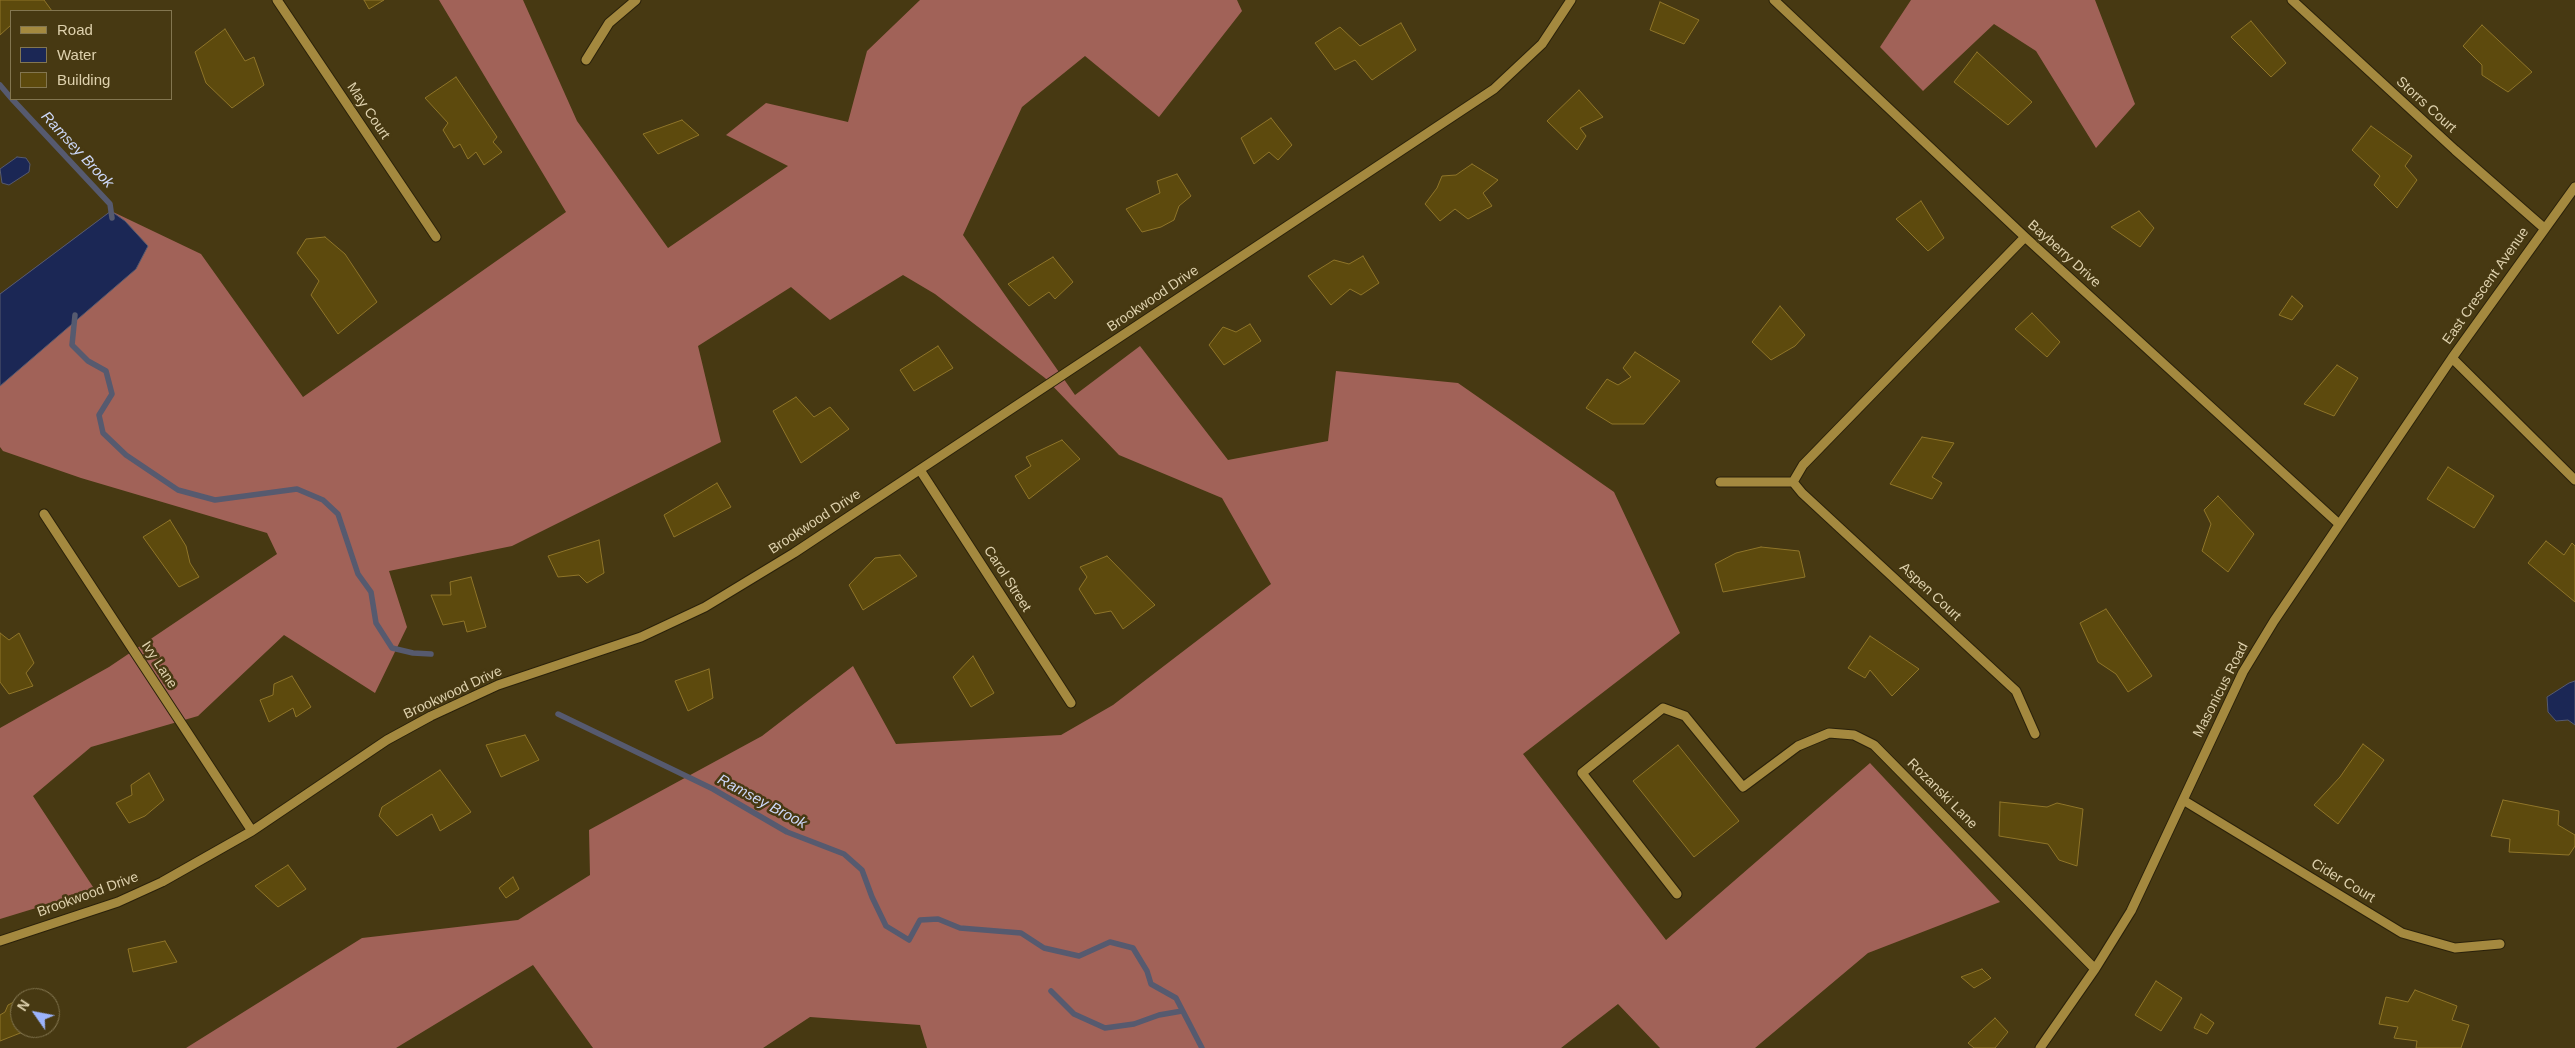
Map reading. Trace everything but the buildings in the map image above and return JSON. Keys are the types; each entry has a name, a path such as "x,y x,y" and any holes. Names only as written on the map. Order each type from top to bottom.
{"street":[{"name":"May Court","path":"277,0 436,237"},
{"path":"586,60 609,23 636,0"},
{"name":"Brookwood Drive","path":"0,942 118,902 171,877 252,831 387,740 431,716 498,685 641,637 705,607 794,553 1494,89 1542,44 1571,0"},
{"name":"Bayberry Drive","path":"1774,0 2025,237 2339,524"},
{"name":"Storrs Court","path":"2292,0 2455,150 2544,228"},
{"name":"East Crescent Avenue","path":"2575,187 2452,358 2575,480"},
{"path":"1720,482 1793,482 1803,464 2025,237"},
{"name":"Masonicus Road","path":"2040,1048 2095,969 2131,911 2243,672 2274,621 2452,358"},
{"name":"Carol Street","path":"920,470 1071,704"},
{"name":"Aspen Court","path":"1793,482 1802,493 2016,691 2035,734"},
{"name":"Ivy Lane","path":"44,514 252,831"},
{"name":"Rozanski Lane","path":"1677,894 1582,773 1663,708 1685,716 1743,787 1798,746 1829,733 1854,734 1874,745 2095,969"},
{"name":"Cider Court","path":"2183,800 2402,934 2455,948 2500,944"}],"shaded area":[{"path":"439,0 523,0 577,121 668,248 788,166 726,135 766,103 848,122 867,51 920,0 1237,0 1242,11 1159,117 1085,56 1022,107 963,235 1075,395 1140,346 1228,460 1328,441 1336,371 1458,383 1614,492 1680,633 1523,754 1666,940 1870,763 2000,902 1868,953 1755,1048 1660,1048 1618,1004 1561,1048 927,1048 920,1025 810,1017 763,1048 593,1048 533,965 396,1048 186,1048 362,938 518,920 590,875 589,830 762,736 853,666 896,744 1061,735 1113,705 1271,584 1222,498 1119,455 1045,378 935,294 903,275 830,320 791,287 698,346 721,442 512,546 389,571 407,627 375,693 284,635 198,716 91,747 33,796 95,890 0,919 0,728 109,667 277,554 267,533 81,478 3,451 0,447 0,294 111,211 201,254 303,397 566,212"},
{"path":"1911,0 2095,0 2135,104 2096,148 2036,51 1994,24 1923,91 1880,47"}],"water":[{"path":"17,157 26,158 30,164 29,172 9,185 2,183 0,169"},
{"path":"111,211 125,221 148,246 136,269 0,386 0,294"},
{"path":"2575,681 2575,725 2568,720 2556,721 2548,712 2547,697"}],"waterway":[{"name":"Ramsey Brook","path":"0,85 10,97"},
{"name":"Ramsey Brook","path":"13,100 110,204 112,218"},
{"name":"Ramsey Brook","path":"75,315 72,345 88,361 106,371 112,394 99,415 103,433 126,455 178,490 215,500 297,489 323,500 338,514 358,574 371,592 376,623 392,648 413,653 431,654"},
{"name":"Ramsey Brook","path":"558,714 713,789 787,832 844,854 862,870 886,926 909,940 920,920 938,919 960,928 1021,933 1044,948 1079,956 1110,942 1133,948 1147,971 1151,984 1176,998 1202,1048"},
{"path":"1051,991 1074,1014 1105,1028 1134,1024 1159,1015 1182,1011"}]}
